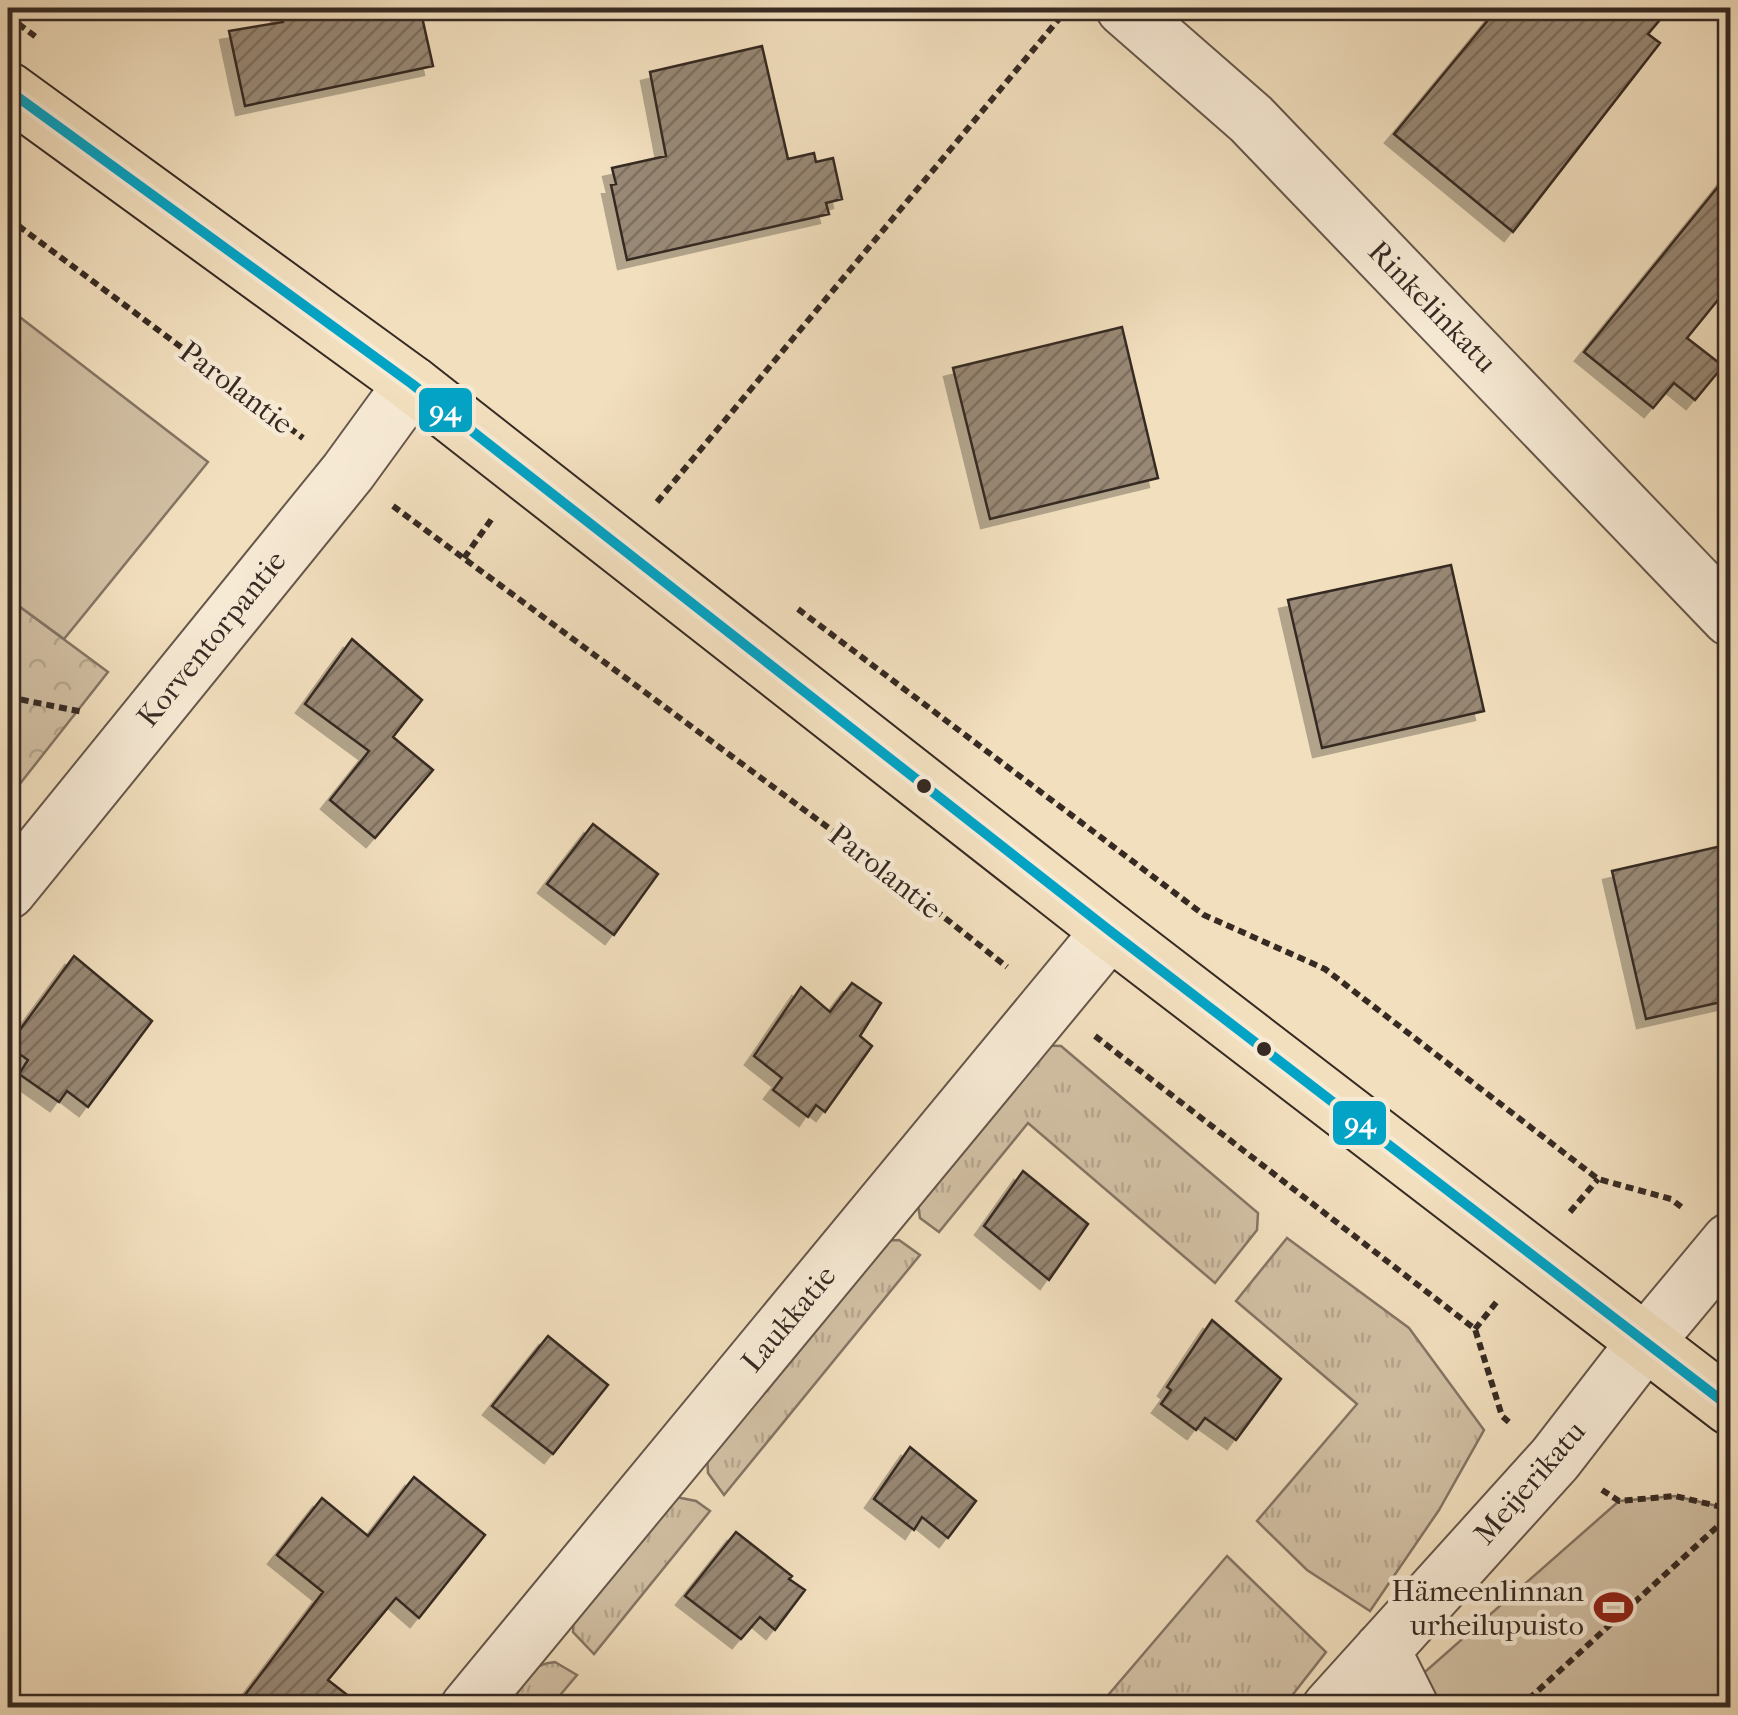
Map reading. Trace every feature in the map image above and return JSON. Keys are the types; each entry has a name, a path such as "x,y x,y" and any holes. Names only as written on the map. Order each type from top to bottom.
{"main road":[{"path":"8,90 412,384 1110,931 1730,1407"}],"street":[{"name":"Rinkelinkatu","path":"1124,8 1251,120 1730,618"},
{"name":"Korventorpantie","path":"8,891 348,472 412,384"},
{"name":"Laukkatie","path":"468,1708 1110,931"},
{"name":"Meijerikatu","path":"1330,1708 1554,1459 1730,1241"},
{"path":"1382,1650 1412,1708"}],"path":[{"path":"656,502 1068,8"},
{"path":"8,16 39,40"},
{"name":"Parolantie","path":"8,218 868,858 1474,1329 1502,1416 1554,1459 1619,1501 1675,1496 1730,1512"},
{"path":"642,491 672,514"},
{"path":"797,608 1204,915 1325,969 1598,1178 1671,1200 1686,1210"},
{"path":"8,696 143,724"},
{"path":"1518,1708 1730,1512"}],"green space":[{"path":"8,308 208,462 64,639 8,598"},
{"path":"8,598 108,672 8,799"},
{"path":"1034,1045 1061,1046 1258,1213 1257,1230 1215,1283 1028,1123 939,1232 920,1218 916,1192"},
{"path":"1287,1238 1409,1328 1484,1430 1439,1510 1370,1611 1307,1570 1257,1521 1357,1404 1236,1301"},
{"path":"899,1240 920,1255 724,1495 708,1473 707,1452 876,1241"},
{"name":"Hämeenlinnan urheilupuisto","path":"1675,1496 1730,1509 1730,1707 1384,1708 1619,1501"},
{"path":"676,1497 696,1501 710,1511 594,1654 573,1632 574,1616"},
{"path":"1227,1556 1326,1652 1283,1707 1098,1707"},
{"path":"555,1662 577,1675 550,1707 500,1708 529,1672"}],"building":[{"path":"279,8 420,8 433,66 245,106 229,31 283,22"},
{"path":"1498,8 1670,8 1648,34 1660,43 1513,232 1394,134"},
{"path":"762,46 788,159 814,153 816,162 833,158 842,199 826,203 829,214 627,260 611,185 616,184 612,168 666,156 650,72"},
{"path":"1730,172 1730,285 1687,338 1723,366 1695,400 1674,383 1653,408 1584,352"},
{"path":"1122,327 1158,478 990,519 953,368"},
{"path":"1451,565 1484,711 1322,748 1288,600"},
{"path":"352,639 422,700 393,737 433,770 375,838 330,800 369,751 305,704"},
{"path":"593,824 658,874 614,935 547,884"},
{"path":"1730,844 1730,1000 1646,1019 1612,871"},
{"path":"74,956 152,1021 88,1107 67,1091 59,1102 19,1074 28,1060 8,1046"},
{"path":"852,983 881,1003 860,1036 872,1046 825,1112 816,1105 808,1117 773,1090 782,1078 754,1056 801,987 830,1012"},
{"path":"1023,1171 1088,1224 1049,1280 984,1226"},
{"path":"1212,1320 1281,1379 1236,1440 1205,1418 1196,1430 1161,1404 1171,1390 1167,1387"},
{"path":"548,1336 608,1385 553,1454 492,1406"},
{"path":"910,1447 976,1501 948,1538 922,1517 914,1530 874,1499"},
{"path":"414,1477 485,1535 419,1618 396,1598 328,1680 364,1708 235,1708 323,1592 277,1555 322,1498 368,1536"},
{"path":"736,1532 805,1590 775,1630 760,1617 741,1639 685,1596"}],"transit line":[{"name":"94","path":"8,90 412,384 1110,931 1730,1407"}],"place":[{"name":"Hämeenlinnan urheilupuisto","path":"1614,1608"}]}
